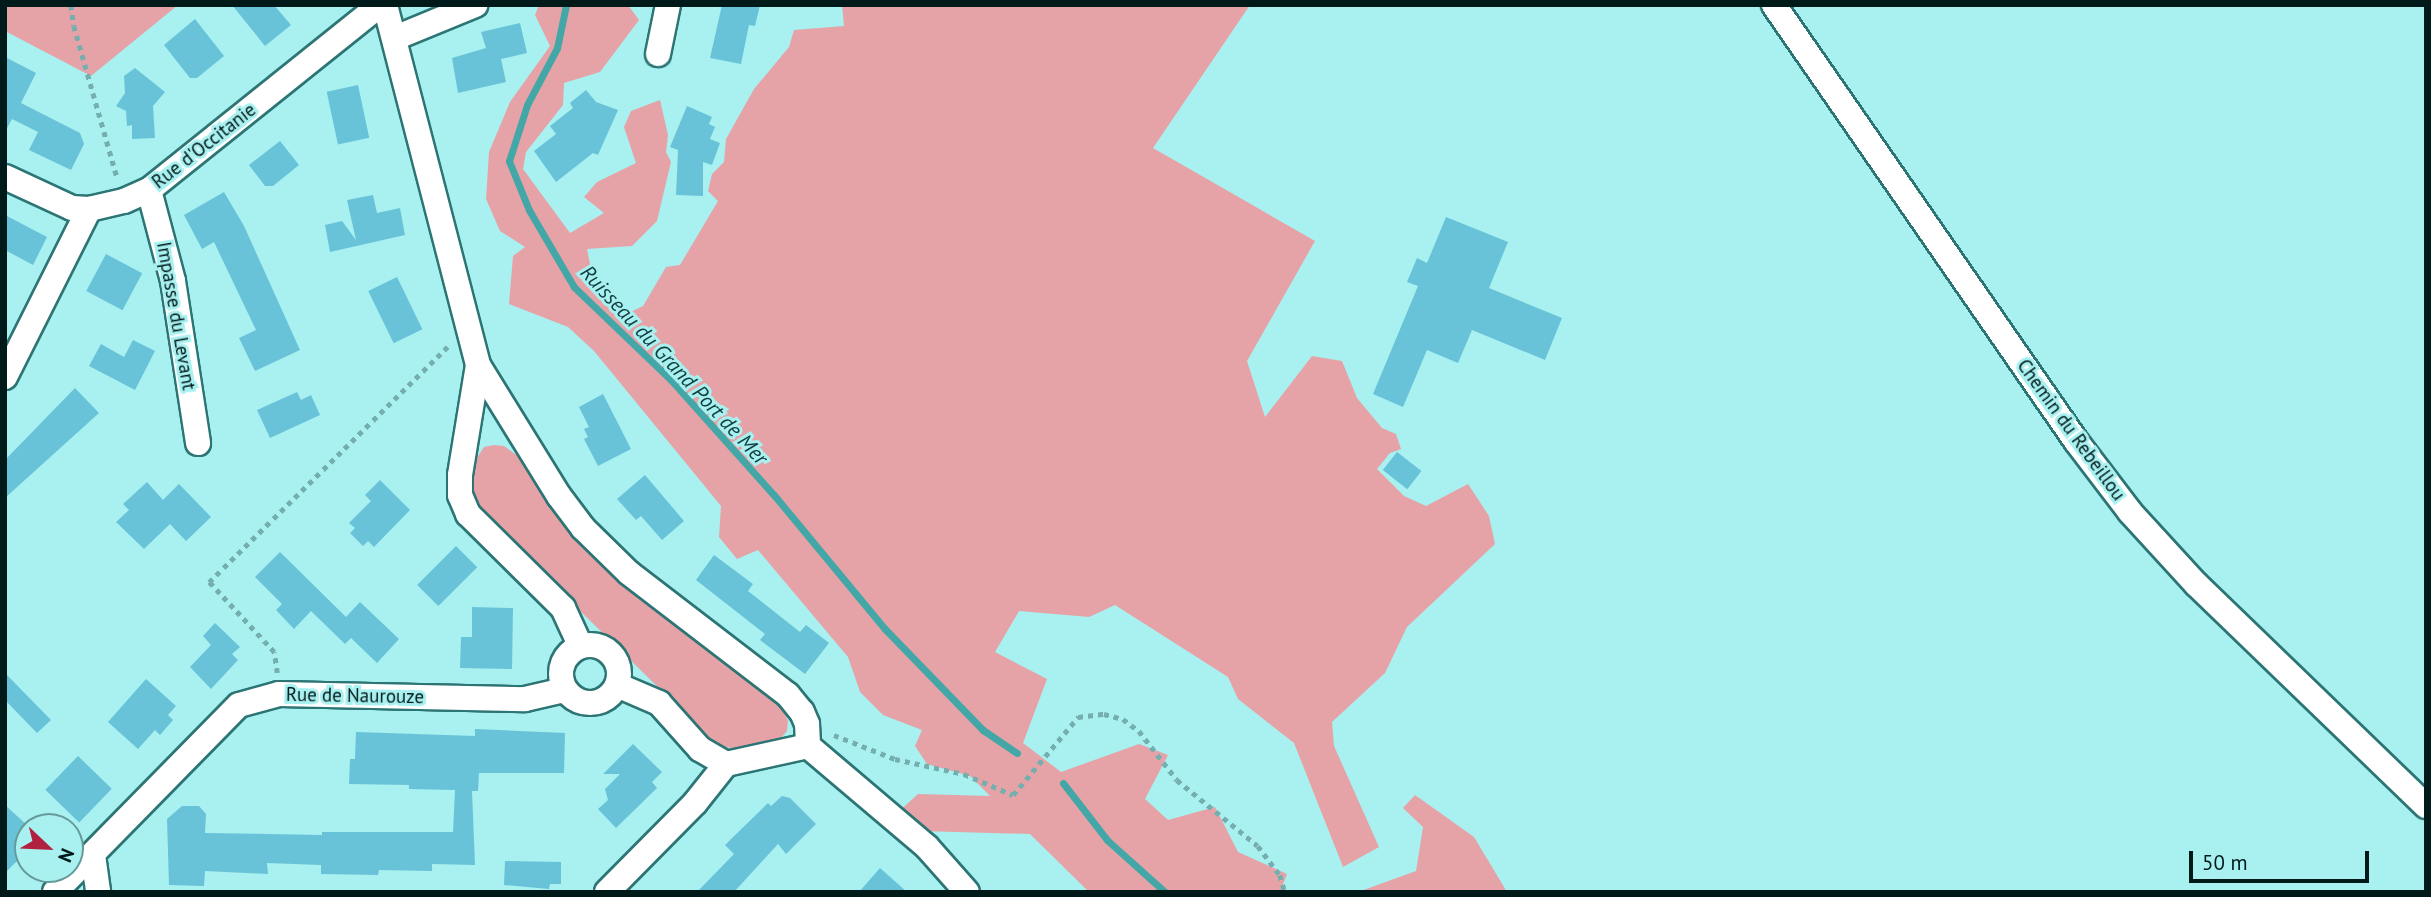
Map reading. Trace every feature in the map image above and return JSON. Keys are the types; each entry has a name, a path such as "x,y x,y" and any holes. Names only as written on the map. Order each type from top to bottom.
{"street":[{"name":"Rue d'Occitanie","path":"5,177 57,203 89,209 124,201 149,190 383,5"},
{"path":"383,5 395,38 478,365 552,486 590,535 629,573 788,695 802,712 807,735 927,847 967,892"},
{"path":"395,38 475,5"},
{"path":"658,54 668,5"},
{"name":"Chemin du Rebeillou","path":"1774,5 2068,429 2123,503 2197,585 2426,806"},
{"name":"Impasse du Levant","path":"149,190 173,281 198,443"},
{"path":"5,377 89,209"},
{"path":"478,365 460,475 460,495 468,514 563,608 580,645"},
{"path":"594,644 606,649 616,659 620,672 617,685 608,698 592,704 576,701 564,690 560,669 564,659 580,645 594,644"},
{"path":"617,685 659,704 700,749 726,764"},
{"name":"Rue de Naurouze","path":"55,892 239,705 279,694 525,699 564,690"},
{"path":"607,892 695,803 726,764 807,735"},
{"path":"93,855 98,892"}],"path":[{"path":"71,5 74,26 124,201"},
{"path":"279,694 274,652 209,582 467,327"},
{"path":"807,735 964,774 1013,795 1078,717 1104,714 1123,719 1139,731 1177,780 1258,846 1280,875 1285,892"}],"shaded area":[{"path":"5,5 178,5 91,76 5,31"},
{"path":"539,5 628,5 639,20 600,72 564,83 563,105 526,152 523,169 570,233 604,213 584,197 597,182 636,163 624,127 631,111 660,100 668,135 666,152 671,162 657,221 632,246 587,249 594,284 618,318 643,306 666,267 680,265 718,201 708,191 712,174 724,162 726,139 754,89 789,47 794,30 844,26 842,5 1250,5 1153,148 1315,241 1247,361 1265,417 1312,356 1342,361 1357,398 1382,428 1396,434 1401,449 1390,453 1377,469 1404,496 1426,506 1468,484 1489,516 1495,544 1407,627 1385,673 1332,722 1334,746 1379,847 1343,867 1294,743 1238,699 1228,677 1115,605 1089,617 1019,611 995,652 1047,679 1023,743 1061,772 1139,744 1168,755 1145,799 1168,820 1215,807 1238,852 1287,874 1280,892 1089,892 1030,834 920,831 896,814 918,794 990,796 970,776 927,764 915,746 922,730 883,715 860,692 848,657 758,550 737,559 719,537 721,506 594,351 568,327 509,304 513,256 525,247 500,231 486,199 489,152 510,102 550,46 535,15"},
{"path":"504,446 522,459 590,554 781,705 788,721 787,731 780,739 741,750 717,745 478,511 472,497 473,464 484,447"},
{"path":"1415,795 1474,837 1507,892 1358,892 1416,871 1423,827 1403,808"}],"building":[{"path":"232,5 274,5 291,25 265,46"},
{"path":"722,5 760,5 755,26 749,25 741,64 710,58"},
{"path":"195,19 224,56 197,78 190,78 164,45"},
{"path":"520,23 527,53 501,59 506,82 458,93 452,58 486,48 481,32"},
{"path":"5,57 36,73 21,103 80,133 84,144 71,170 29,150 38,132 12,119 5,132"},
{"path":"135,68 165,92 153,106 155,138 132,139 132,125 127,126 126,111 116,106 125,93 124,76"},
{"path":"358,85 369,138 338,144 327,92"},
{"path":"586,90 596,102 618,110 598,155 593,153 556,182 534,151 556,134 550,126 573,108 570,103"},
{"path":"687,106 712,117 709,124 715,127 710,139 720,143 712,165 703,162 703,196 676,195 678,150 670,147"},
{"path":"280,141 299,165 273,186 265,186 249,165"},
{"path":"224,192 244,226 300,350 255,371 239,338 256,330 214,242 202,249 184,215"},
{"path":"373,195 377,213 400,208 405,235 330,252 325,225 342,221 356,240 347,200"},
{"path":"5,215 47,237 33,265 5,250"},
{"path":"1446,217 1508,242 1489,288 1562,318 1545,360 1472,330 1458,363 1427,350 1403,407 1373,394 1418,286 1407,282 1417,258 1427,263"},
{"path":"106,254 142,273 122,310 86,291"},
{"path":"397,277 422,329 394,343 368,291"},
{"path":"133,340 155,351 135,390 89,366 101,344 124,357"},
{"path":"75,388 99,413 5,498 5,460"},
{"path":"297,392 301,400 311,395 320,415 270,438 257,410"},
{"path":"603,394 631,449 598,466 584,439 588,437 584,429 589,427 579,407"},
{"path":"1397,452 1421,471 1407,489 1383,470"},
{"path":"645,475 684,521 662,540 641,516 636,520 617,499"},
{"path":"380,480 410,510 374,547 368,541 363,546 350,533 355,528 349,523 371,501 365,495"},
{"path":"147,482 163,500 179,484 211,517 186,541 170,524 144,549 116,522 129,510 123,504"},
{"path":"456,546 477,567 438,606 417,585"},
{"path":"280,552 346,617 360,602 399,639 377,663 351,638 345,644 311,611 294,629 276,610 282,604 255,577"},
{"path":"714,555 753,584 748,591 800,632 806,625 829,643 805,674 760,640 765,634 696,580"},
{"path":"472,607 513,608 512,669 460,668 461,637 472,637"},
{"path":"215,623 240,647 232,654 238,660 211,689 190,667 211,645 203,636"},
{"path":"5,673 51,720 37,733 5,700"},
{"path":"146,679 176,706 168,715 173,720 160,735 155,730 138,749 108,722"},
{"path":"475,729 565,733 564,773 479,773 478,791 472,791 475,865 432,864 432,871 379,870 378,875 321,874 321,865 267,863 268,874 205,871 204,886 169,885 167,819 182,806 199,806 206,814 205,833 322,835 322,832 453,832 455,790 409,789 409,785 349,784 350,759 355,759 356,732 475,736"},
{"path":"633,744 662,772 652,782 657,788 616,828 598,809 608,800 605,789 620,774 603,774"},
{"path":"78,756 112,789 84,817 84,813 69,813 45,790"},
{"path":"782,796 790,798 816,824 786,854 778,844 734,892 697,892 734,854 725,845 768,803 771,806"},
{"path":"5,805 14,813 14,864 5,873"},
{"path":"505,861 561,862 561,884 550,884 549,889 504,885"},
{"path":"880,868 907,892 859,892"}],"waterway":[{"name":"Ruisseau du Grand Port de Mer","path":"566,5 557,48 527,105 509,161 529,210 574,287 671,380 774,495 885,629 983,730 1017,753"},
{"name":"Ruisseau du Grand Port de Mer","path":"1063,783 1107,840 1165,892"}]}
